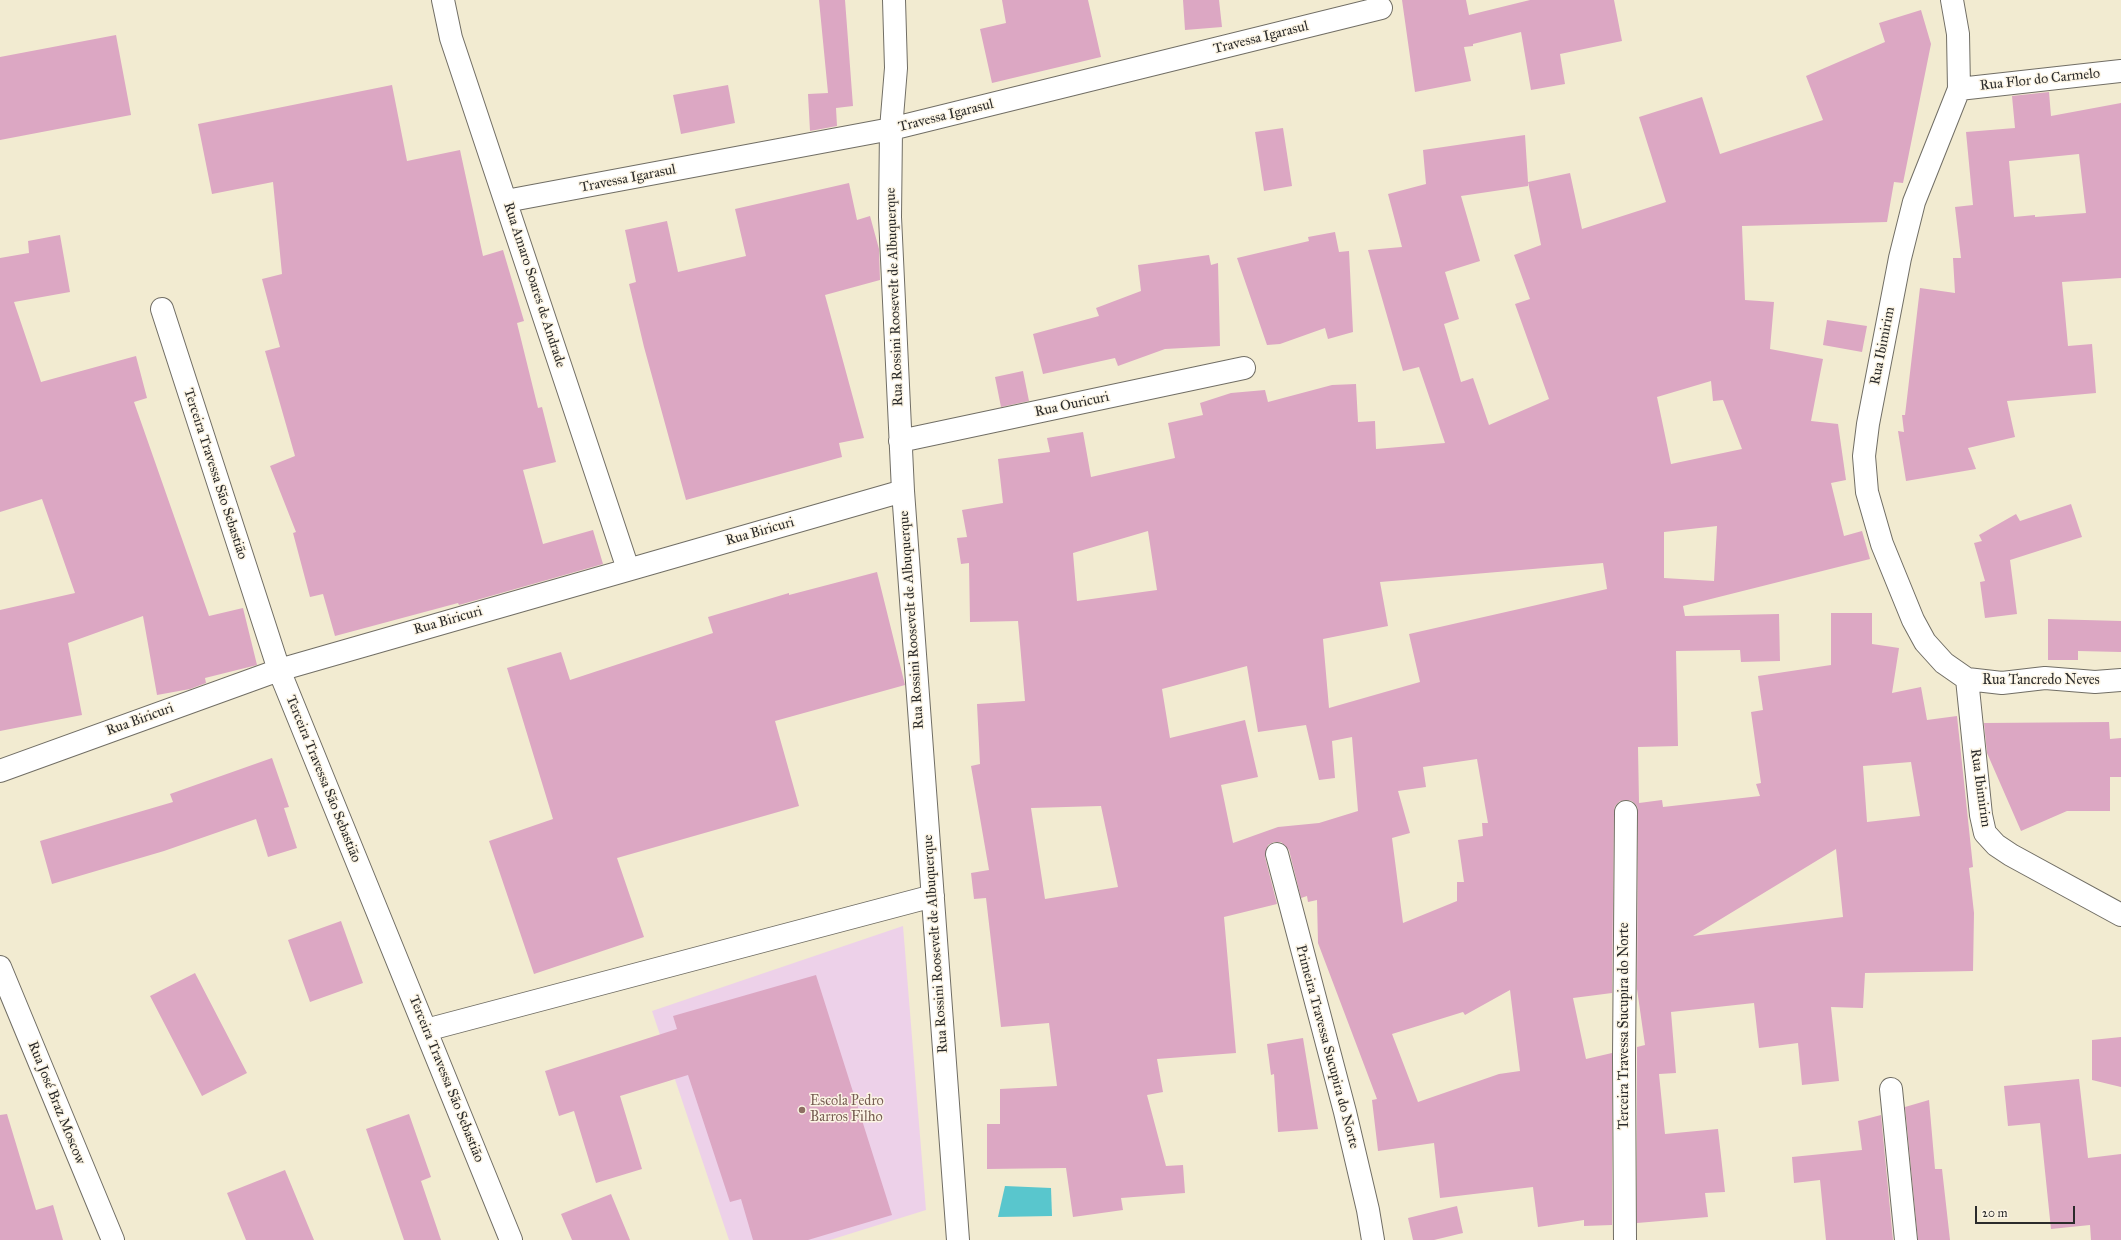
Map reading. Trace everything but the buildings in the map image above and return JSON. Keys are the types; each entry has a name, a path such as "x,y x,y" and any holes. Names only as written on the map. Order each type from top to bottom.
{"street":[{"name":"Rua Amaro Soares de Andrade","path":"443,0 451,38 628,569"},
{"name":"Rua Rossini Roosevelt de Albuquerque","path":"894,0 896,68 891,129 890,217 900,441 958,1240"},
{"name":"Rua Ibimirim","path":"1952,0 1958,34 1959,89 1914,202 1900,258 1868,424 1864,456 1867,492 1882,544 1913,620 1925,642 1944,663 1964,677 1981,815 1985,833 1996,845 2011,855 2121,915"},
{"name":"Travessa Igarasul","path":"506,201 891,129 1381,8"},
{"name":"Rua Flor do Carmelo","path":"1959,89 2121,71"},
{"name":"Terceira Travessa São Sebastião","path":"162,309 279,670 511,1240"},
{"name":"Rua Ouricuri","path":"900,441 1244,368"},
{"name":"Rua Biricuri","path":"0,771 279,670 903,491"},
{"name":"Rua Tancredo Neves","path":"1964,677 2002,683 2045,678 2095,682 2121,680"},
{"name":"Terceira Travessa Sucupira do Norte","path":"1625,1240 1624,1057 1626,812"},
{"name":"Primeira Travessa Sucupira do Norte","path":"1276,854 1345,1112 1368,1210 1373,1240"},
{"path":"426,1030 933,896"},
{"name":"Rua José Braz Moscow","path":"0,967 113,1240"},
{"path":"1890,1089 1906,1240"}],"shaded area":[{"name":"Escola Pedro Barros Filho","path":"903,926 926,1210 830,1240 729,1240 652,1011"}],"water":[{"path":"1005,1186 1051,1188 1052,1216 998,1217"}],"place":[{"name":"Escola Pedro Barros Filho","path":"802,1110"}]}
